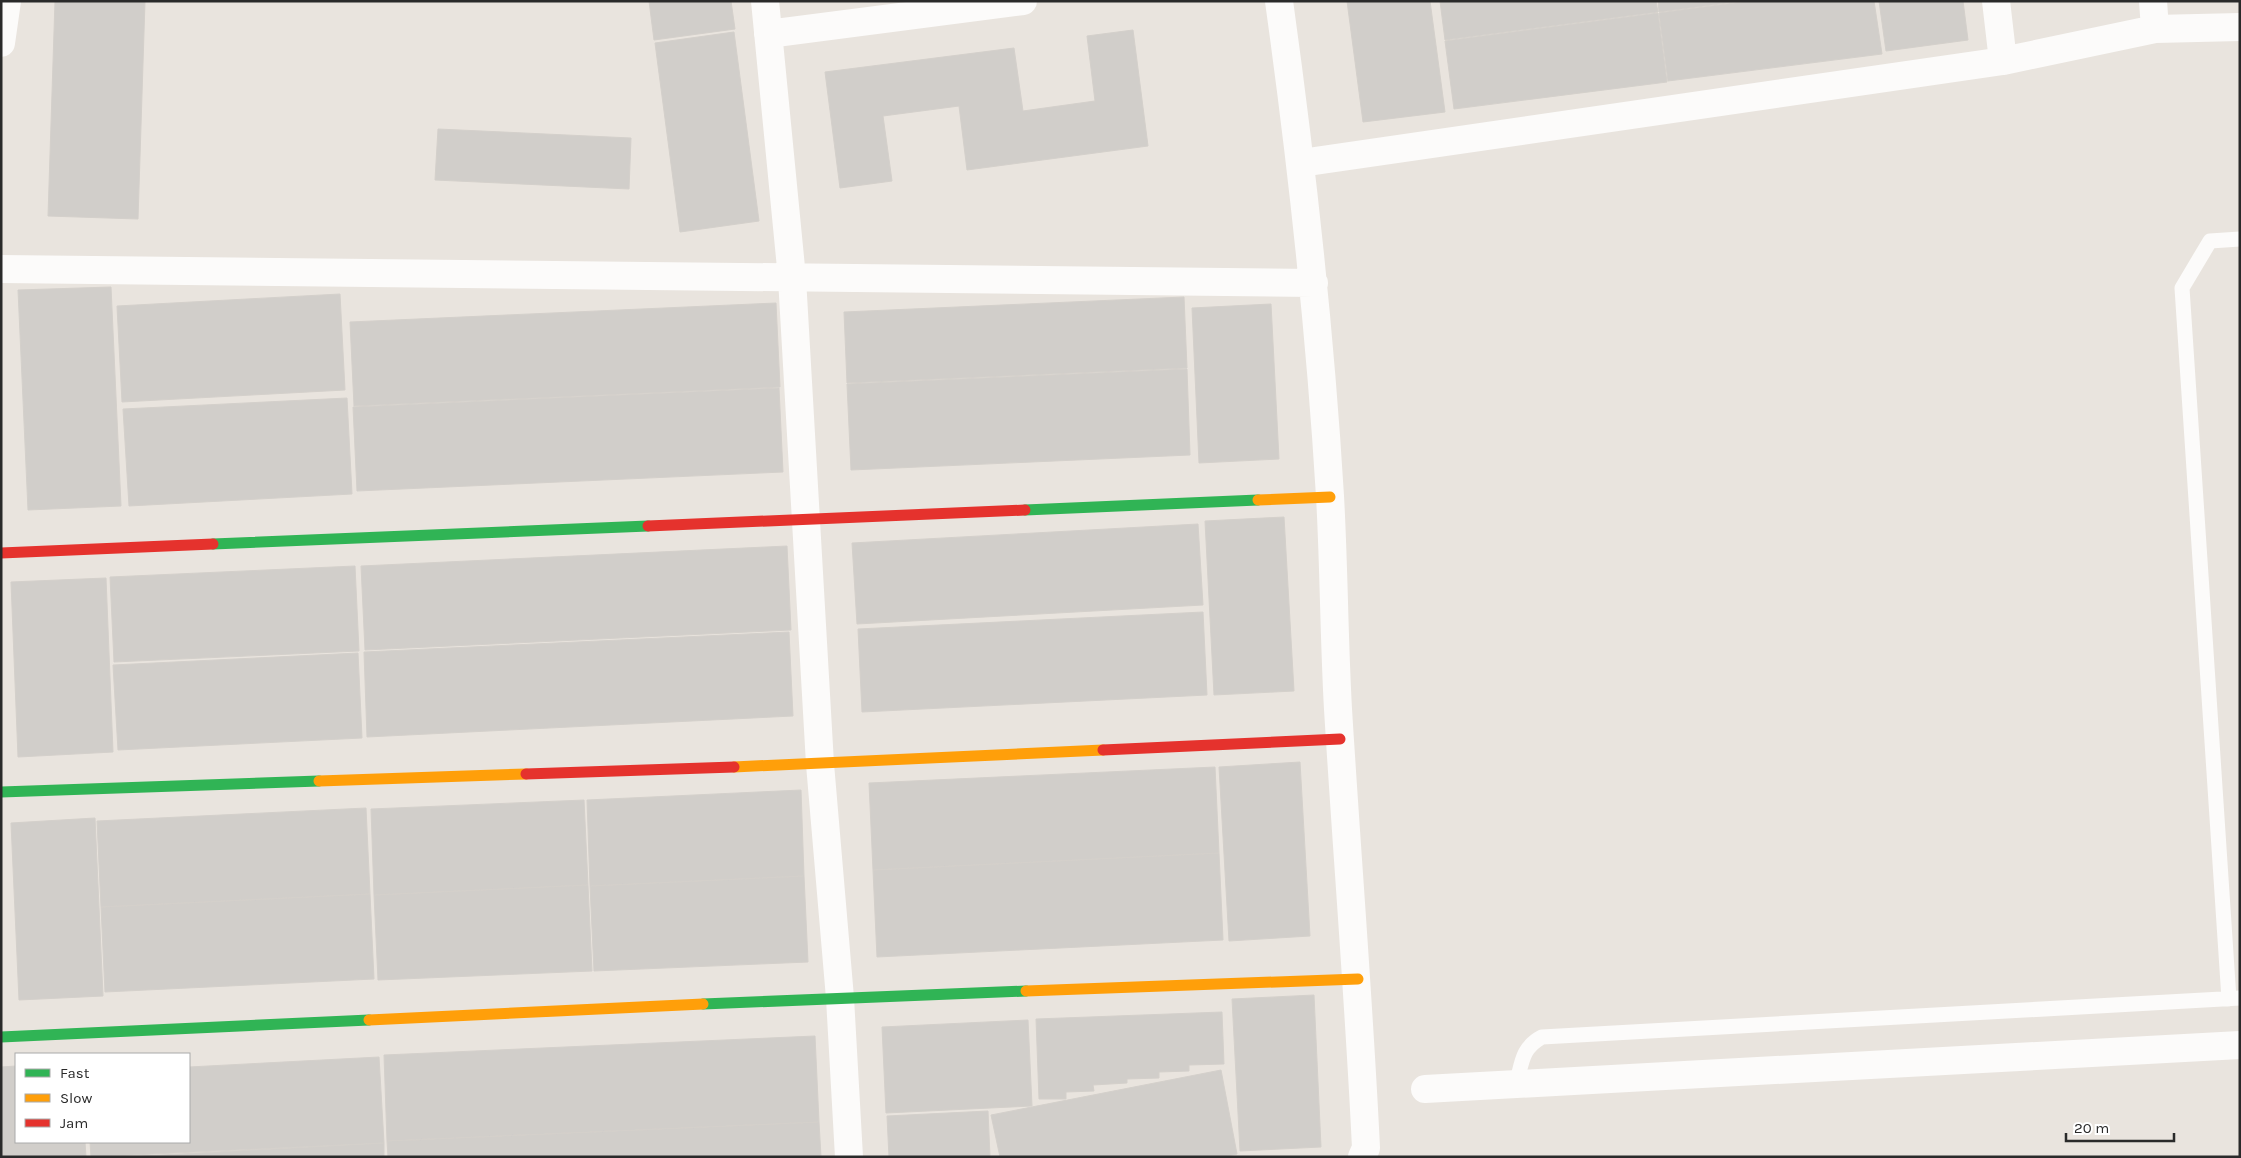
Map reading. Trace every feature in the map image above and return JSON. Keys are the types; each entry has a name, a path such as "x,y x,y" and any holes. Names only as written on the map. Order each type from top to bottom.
{"street":[{"path":"1,43 7,1"},
{"path":"765,1 792,278 820,764 840,998 849,1157"},
{"path":"768,34 1023,1"},
{"path":"1280,1 1302,163 1314,283 1330,497 1340,739 1358,979 1366,1148 1362,1157"},
{"path":"1996,1 2003,61"},
{"path":"2153,1 2155,30"},
{"path":"1302,163 2003,61 2155,30 2240,27"},
{"path":"1,269 1314,283"},
{"path":"1,554 1330,497"},
{"path":"1,792 820,764 1340,739"},
{"path":"1,1037 840,998 1358,979"},
{"path":"1425,1089 2240,1045"}],"lane":[{"path":"1516,1085 1525,1050 1532,1042 1542,1037 2234,999 2182,288 2210,241 2240,239"}],"building":[{"path":"55,1 145,1 138,219 48,216"},
{"path":"649,1 731,1 735,29 654,40"},
{"path":"1347,1 1430,1 1445,112 1363,122"},
{"path":"1440,1 1656,1 1658,12 1445,40"},
{"path":"1658,1 1742,1 1659,12"},
{"path":"1749,1 1874,1 1882,54 1668,81 1659,13"},
{"path":"1879,1 1963,1 1968,40 1886,51"},
{"path":"1658,13 1667,82 1454,109 1445,41"},
{"path":"1133,30 1148,146 967,170 959,106 883,116 892,181 840,188 825,72 1014,48 1023,111 1095,101 1087,36"},
{"path":"734,32 759,221 680,232 655,43"},
{"path":"438,129 631,138 629,189 435,180"},
{"path":"111,287 121,506 28,510 18,290"},
{"path":"340,294 345,390 122,402 117,306"},
{"path":"1184,297 1187,368 847,383 844,312"},
{"path":"776,303 780,387 354,406 350,322"},
{"path":"1271,304 1279,459 1199,463 1192,308"},
{"path":"1187,369 1190,455 851,470 847,384"},
{"path":"779,388 783,472 357,491 353,407"},
{"path":"347,398 352,494 129,506 123,409"},
{"path":"1284,517 1294,691 1214,695 1205,521"},
{"path":"1198,524 1203,605 857,624 852,543"},
{"path":"787,546 791,630 365,650 361,566"},
{"path":"355,566 359,651 114,662 110,577"},
{"path":"106,578 113,752 18,757 11,582"},
{"path":"1203,612 1207,695 862,712 858,629"},
{"path":"789,632 793,716 367,737 364,652"},
{"path":"358,653 362,738 118,750 113,665"},
{"path":"1300,762 1310,936 1229,941 1219,767"},
{"path":"1215,767 1219,853 873,870 869,783"},
{"path":"801,790 804,876 590,886 587,800"},
{"path":"584,800 588,885 374,895 371,809"},
{"path":"366,808 370,894 101,907 97,821"},
{"path":"95,818 103,996 19,1000 11,823"},
{"path":"1219,853 1223,940 877,957 873,870"},
{"path":"804,876 808,962 594,971 590,886"},
{"path":"588,885 592,971 378,980 374,895"},
{"path":"370,894 374,979 105,992 101,907"},
{"path":"1314,995 1321,1147 1240,1151 1232,999"},
{"path":"1222,1012 1224,1064 1189,1065 1189,1071 1159,1072 1159,1078 1127,1079 1127,1083 1093,1085 1094,1091 1066,1092 1066,1099 1039,1099 1036,1019"},
{"path":"1028,1020 1032,1106 886,1113 882,1027"},
{"path":"815,1036 819,1122 387,1141 384,1055"},
{"path":"379,1057 384,1143 91,1157 90,1143 190,1143 190,1067"},
{"path":"15,1066 15,1143 85,1143 86,1157 2,1157 1,1067"},
{"path":"1221,1070 1237,1154 1222,1157 1000,1157 991,1115"},
{"path":"988,1111 990,1157 889,1157 887,1116"},
{"path":"819,1122 821,1157 388,1157 387,1141"},
{"path":"384,1143 384,1157 123,1157"}],"traffic: fast":[{"path":"1025,510 1258,500"},
{"path":"213,544 648,526"},
{"path":"1,792 319,781"},
{"path":"703,1004 1026,991"},
{"path":"1,1037 369,1020"}],"traffic: slow":[{"path":"1258,500 1330,497"},
{"path":"734,767 1103,750"},
{"path":"319,781 526,774"},
{"path":"1026,991 1358,979"},
{"path":"369,1020 703,1004"}],"traffic: jam":[{"path":"648,526 1025,510"},
{"path":"1,553 213,544"},
{"path":"1103,750 1340,739"},
{"path":"526,774 734,767"}]}
